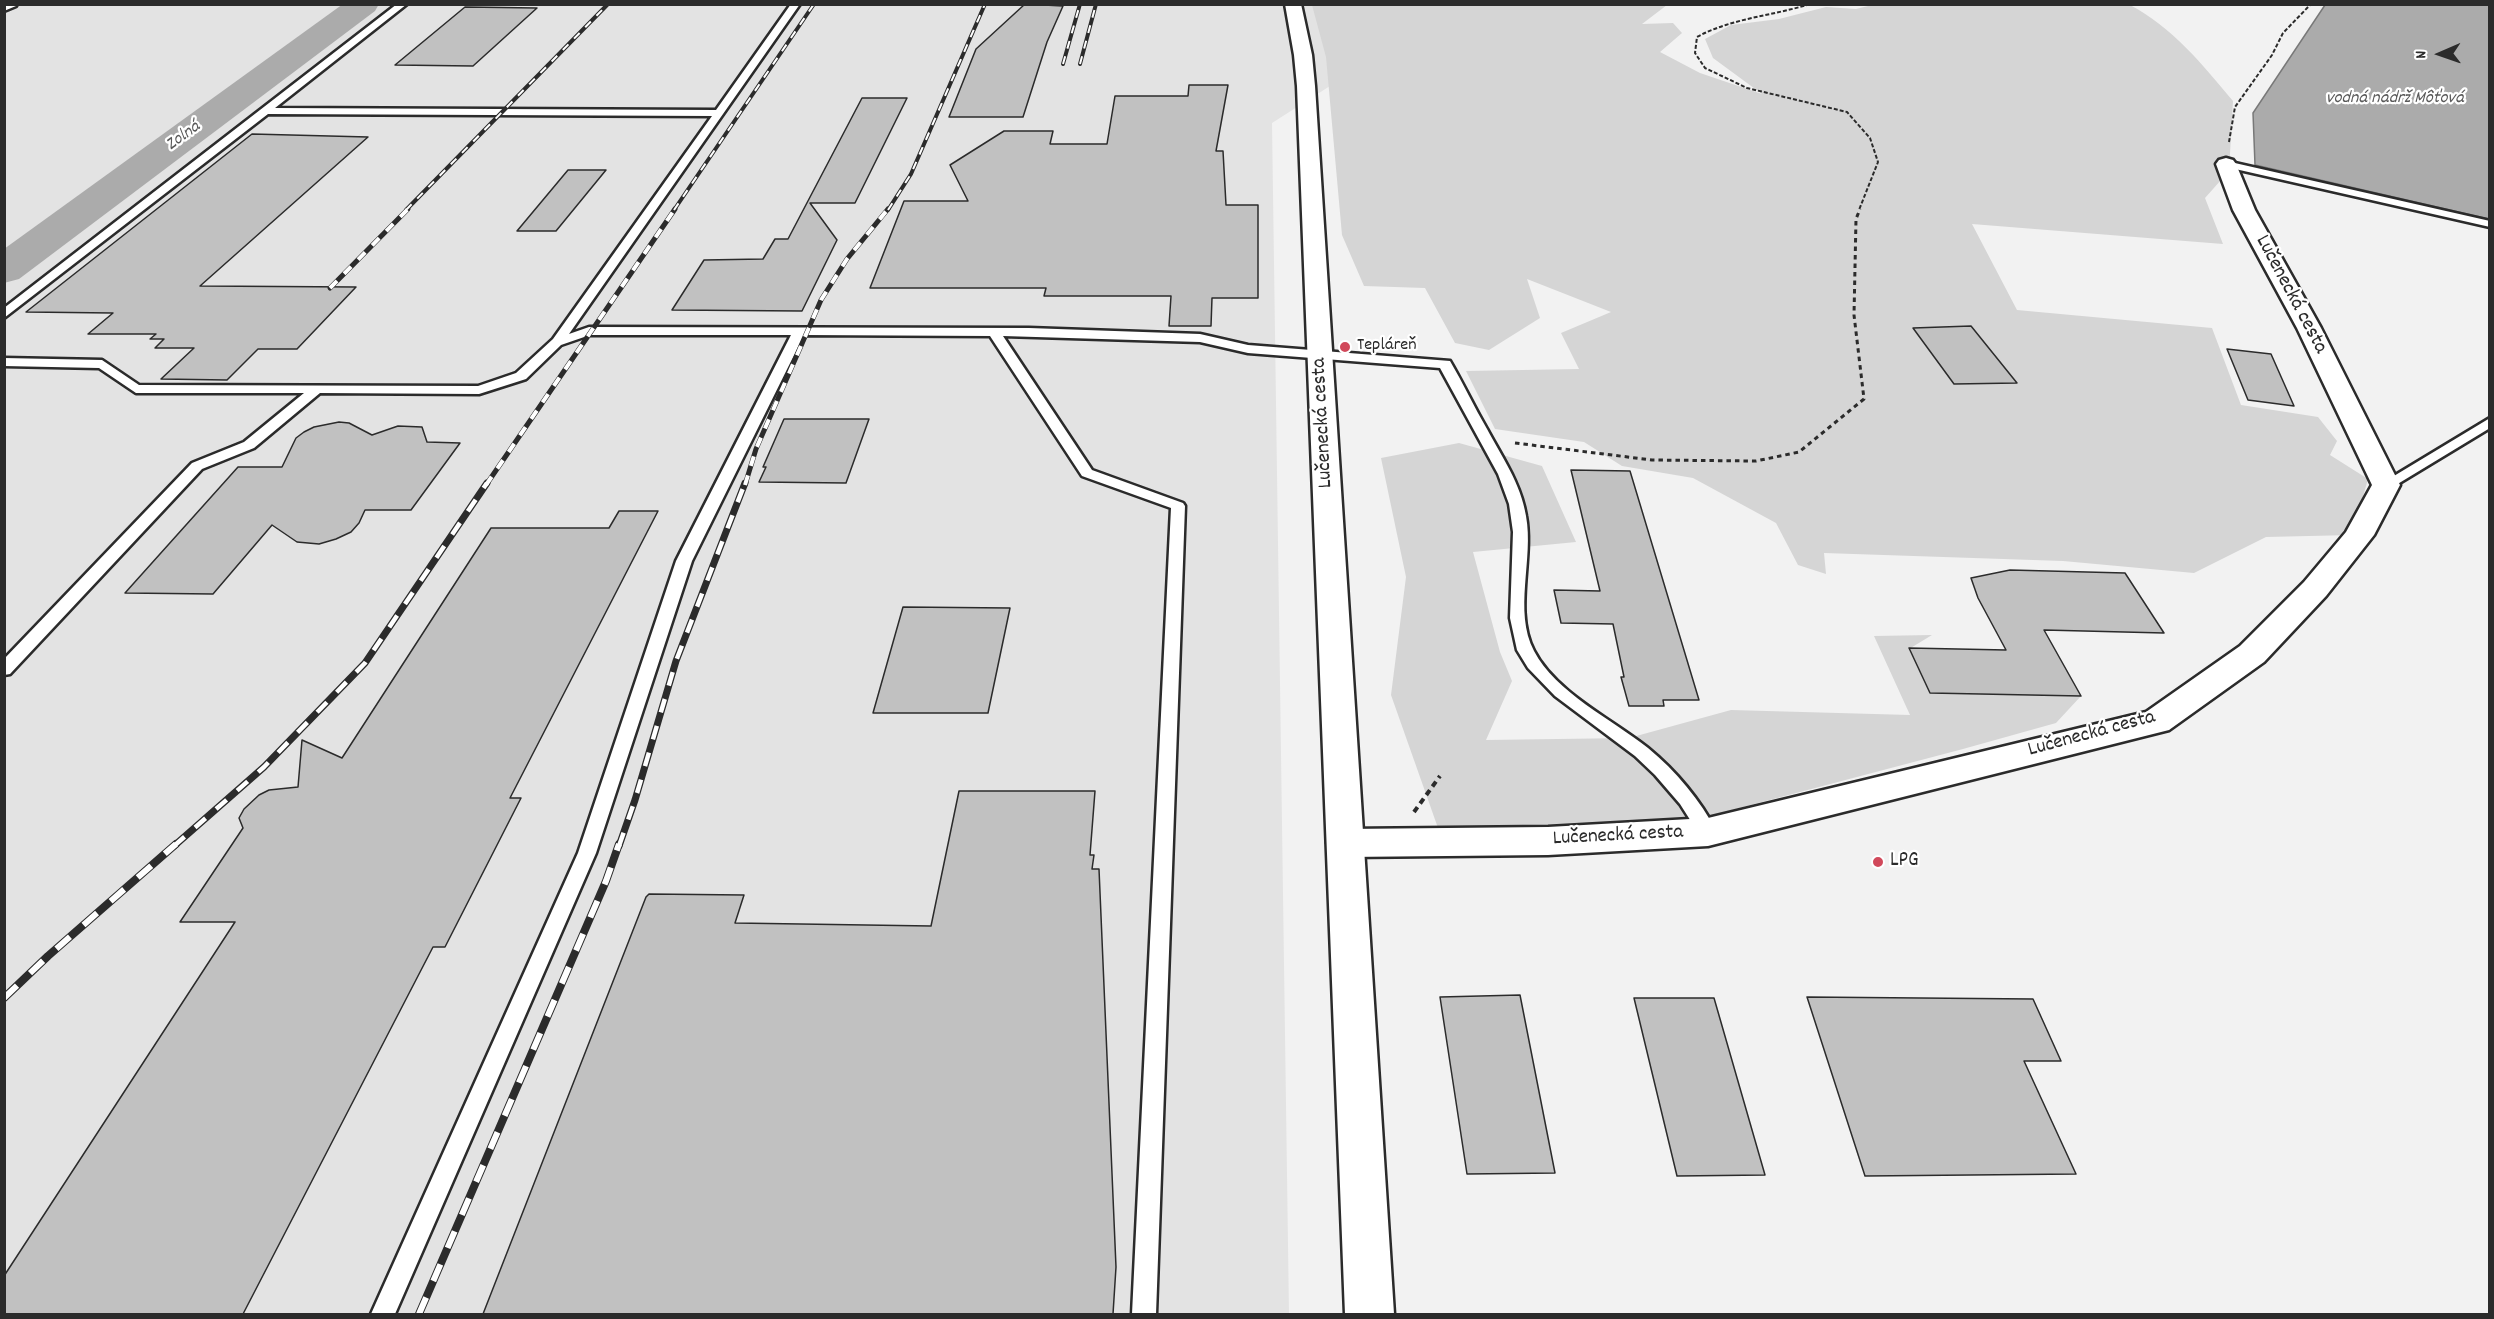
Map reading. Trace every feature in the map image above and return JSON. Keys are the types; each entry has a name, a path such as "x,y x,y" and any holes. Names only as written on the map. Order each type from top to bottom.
{"main road":[{"name":"Lučenecká cesta","path":"1293,4 1306,86 1370,1314"},
{"name":"Lučenecká cesta","path":"1346,843 1548,841 1708,832 2157,721 2252,654 2315,590 2359,535 2386,485 2309,328 2244,210 2226,164"}],"lane":[{"path":"4,9 13,4"},
{"path":"4,314 403,4"},
{"path":"4,362 102,364 136,389 479,390 521,376 557,342 796,4"},
{"path":"267,111 720,113"},
{"path":"2226,164 2490,224"},
{"path":"557,342 589,332 994,332 1200,338 1248,349 1445,364 1485,439 1506,472 1514,491 1522,540 1521,572 1516,607 1518,628 1525,650 1536,669 1643,754 1680,788 1708,832"},
{"path":"383,1314 587,853 684,561 799,332"},
{"path":"994,332 1088,473 1178,506 1144,1314"},
{"path":"4,670 197,466 249,445 315,391"},
{"path":"2386,485 2490,422"}],"path":[{"path":"1485,439 1652,460 1756,461 1799,453 1864,399 1854,315 1856,219 1878,162 1870,138 1848,112 1747,88 1705,68 1695,52 1697,37 1713,26 1736,20 1787,13 1810,4"},
{"path":"2226,164 2235,107 2272,55 2283,33 2311,4"},
{"path":"1409,819 1440,776"}],"shaded area":[{"path":"1876,4 2130,5 2160,24 2198,61 2233,101 2229,171 2205,198 2223,244 1972,224 2017,310 2212,328 2241,405 2318,417 2337,441 2330,455 2368,479 2352,535 2266,537 2194,573 2063,561 1824,553 1826,574 1798,565 1776,523 1693,478 1622,466 1584,442 1495,429 1466,371 1579,369 1561,333 1611,312 1527,279 1540,318 1489,350 1455,343 1425,288 1364,286 1342,235 1326,57 1312,5 1667,5 1642,24 1673,23 1682,33 1660,52 1700,73 1762,94 1713,58 1705,39 1731,25 1779,19 1826,7 1856,9"},
{"path":"5,5 1457,5 1272,123 1289,1314 5,1314"},
{"path":"1459,443 1542,466 1576,542 1473,552 1500,652 1512,681 1486,740 1629,738 1731,710 1910,715 1874,636 1932,635 1909,649 1930,693 2081,696 2056,723 1671,826 1438,828 1391,695 1406,577 1381,458"}],"water":[{"name":"vodná nádrž Môťová","path":"2325,5 2489,5 2489,219 2255,165 2253,113"}],"building":[{"path":"1025,4 1063,6 1047,42 1023,117 949,117 976,49"},
{"path":"465,7 537,8 473,66 395,65"},
{"path":"1189,85 1228,85 1216,151 1223,151 1226,205 1258,205 1258,298 1212,298 1211,326 1169,326 1171,296 1044,296 1046,288 870,288 904,201 968,201 950,165 1004,131 1053,131 1050,144 1107,144 1115,96 1188,96"},
{"path":"862,98 907,98 855,203 810,203 837,240 802,311 672,310 704,260 763,259 775,239 788,239"},
{"path":"252,134 368,137 200,286 356,287 297,349 258,349 227,380 161,379 194,348 155,348 164,339 150,339 156,334 88,334 113,313 26,312"},
{"path":"568,170 606,170 556,231 517,231"},
{"path":"1971,326 2017,383 1954,384 1913,328"},
{"path":"2227,349 2271,354 2294,406 2248,400"},
{"path":"784,419 869,419 846,483 759,482 766,467 763,467"},
{"path":"339,422 349,423 372,435 398,426 422,427 427,442 460,443 411,510 365,510 359,523 351,532 319,544 297,542 272,525 213,594 125,593 238,467 282,467 296,438 314,427"},
{"path":"1571,470 1630,471 1699,700 1663,700 1664,706 1629,706 1621,677 1624,677 1613,624 1561,623 1554,590 1600,591"},
{"path":"619,511 658,511 510,798 521,798 445,947 433,947 243,1314 4,1314 4,1276 235,922 180,922 243,828 239,818 244,809 259,795 269,790 298,787 302,740 342,758 491,528 609,528"},
{"path":"2010,570 2125,573 2164,633 2044,630 2081,696 1930,693 1909,648 2006,650 1978,598 1971,578"},
{"path":"903,607 1010,608 988,713 873,713"},
{"path":"959,791 1095,791 1090,855 1094,855 1092,869 1099,869 1116,1267 1113,1314 483,1314 646,897 649,894 744,895 735,923 931,926"},
{"path":"1520,995 1555,1173 1467,1174 1440,997"},
{"path":"1807,997 2033,999 2061,1061 2024,1061 2076,1174 1865,1176"},
{"path":"1634,998 1714,998 1765,1175 1677,1176"}],"waterway":[{"name":"Zolná","path":"4,270 364,4"}],"railway":[{"path":"406,210 608,4"},
{"path":"674,210 814,4"},
{"path":"888,210 911,174 985,4"},
{"path":"1063,64 1080,4"},
{"path":"1080,64 1096,4"},
{"path":"330,288 408,209"},
{"path":"486,485 675,209"},
{"path":"745,485 756,449 821,300 847,259 888,209"},
{"path":"174,846 264,767 365,663 487,483"},
{"path":"619,846 676,661 745,483"},
{"path":"4,998 48,956 176,844"},
{"path":"419,1314 606,881 619,844"}],"place":[{"name":"Tepláreň","path":"1345,347"},
{"name":"LPG","path":"1878,862"}]}
